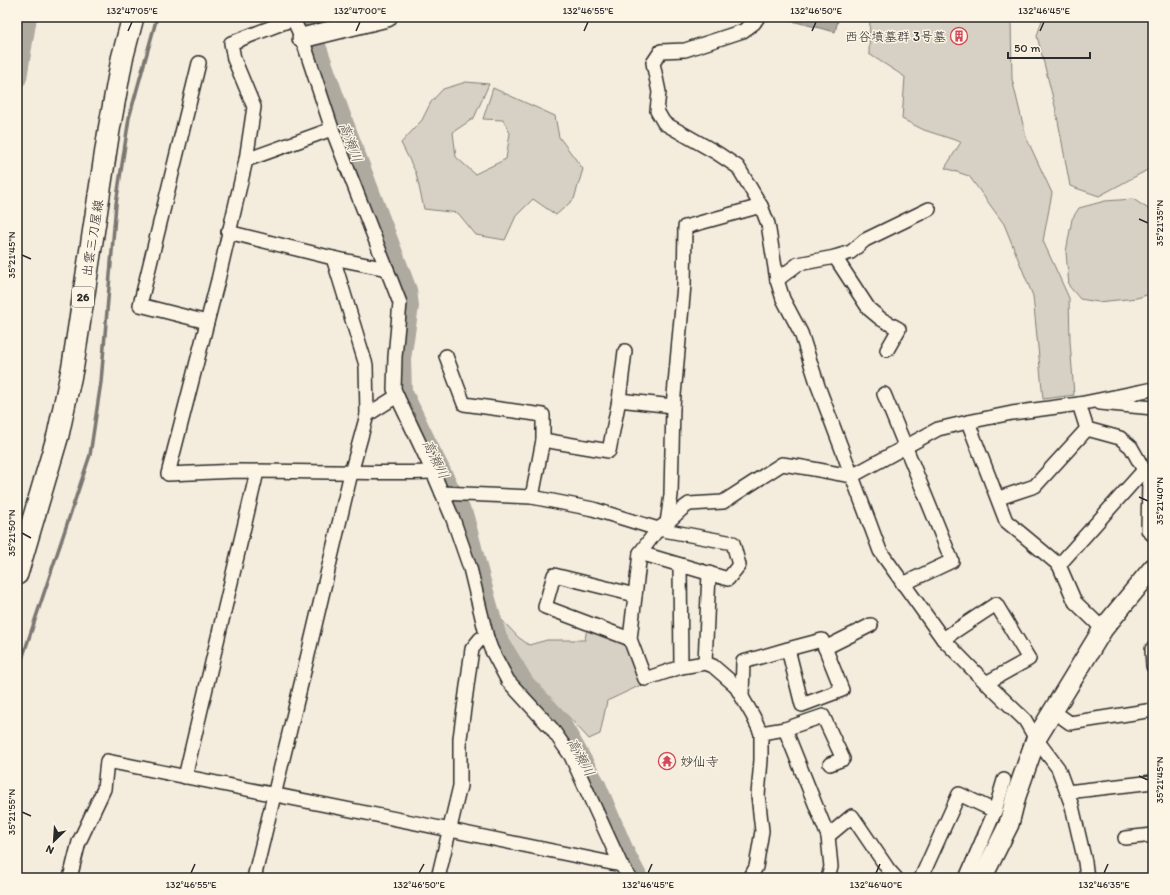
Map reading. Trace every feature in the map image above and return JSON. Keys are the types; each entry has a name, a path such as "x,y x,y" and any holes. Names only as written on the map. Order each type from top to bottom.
{"main road":[{"name":"出雲三刀屋線","path":"17,574 58,435 73,365 109,130 122,58 133,17"}],"street":[{"path":"309,36 387,17"},
{"path":"758,17 754,23 743,31 685,50 661,51 653,64 659,92 657,111 664,123 717,153 738,168 761,206 768,224 777,280 783,299 800,333 818,386 880,551 943,639 1025,720 1058,768 1074,813 1087,878"},
{"path":"433,472 257,472 168,474 207,322 246,160 254,106 234,59 231,43 292,18 309,36 332,129 400,303 395,357 394,389 433,472 453,518 470,568 491,649 508,681 552,728 571,756 621,865 630,878"},
{"path":"199,63 140,305 207,322"},
{"path":"246,160 332,129"},
{"path":"663,526 671,495 673,406 684,284 685,227 761,206"},
{"path":"777,280 798,264 835,257 850,252 866,240 929,209"},
{"path":"228,232 333,258 387,269"},
{"path":"835,257 870,309 880,319 899,329 887,350"},
{"path":"254,878 351,473 367,415 366,365 333,258"},
{"path":"543,440 610,451 619,400 625,351"},
{"path":"446,356 464,404 543,415 543,440 532,497"},
{"path":"750,878 756,867 762,831 758,795 761,760 761,733 735,685 713,666 705,663 681,667 644,679 630,639 640,553 663,526 689,504 723,502 782,464 852,476 938,429 1012,413 1083,403 1153,389"},
{"path":"884,394 952,560 903,584"},
{"path":"367,415 397,396"},
{"path":"619,400 673,406"},
{"path":"1083,403 1153,408"},
{"path":"1083,403 1087,429"},
{"path":"968,422 1006,521 1059,565 1075,602 1103,629"},
{"path":"1087,429 1120,438 1131,447 1149,481 1148,530 1153,535"},
{"path":"998,498 1035,486 1087,429"},
{"path":"1059,565 1144,470"},
{"path":"185,777 257,472"},
{"path":"442,493 532,497 593,509 733,543 739,565 728,579 640,553"},
{"path":"680,565 681,667"},
{"path":"982,878 1009,824 1016,796 1036,738 1103,629 1152,571"},
{"path":"705,663 709,573"},
{"path":"630,639 545,607 554,575 635,595"},
{"path":"943,639 996,604 1029,659 986,683"},
{"path":"825,648 871,624"},
{"path":"438,878 460,786 460,738 472,649 480,639 487,638"},
{"path":"742,696 744,662 788,649 822,640 842,690 802,705 788,649"},
{"path":"1152,649 1153,666"},
{"path":"1053,710 1070,722 1153,710"},
{"path":"761,733 785,728 823,716 843,759 830,764"},
{"path":"785,728 828,836 831,867 828,878"},
{"path":"70,878 79,842 104,789 107,761 273,796 450,829 621,865"},
{"path":"966,878 995,811 1004,780"},
{"path":"1067,792 1153,782"},
{"path":"921,878 958,794 995,811"},
{"path":"828,836 852,816 888,869 896,878"},
{"path":"1126,838 1153,835"}],"shaded area":[{"path":"780,17 839,17 835,32"},
{"path":"870,17 1011,17 1012,79 1026,137 1052,193 1043,241 1069,298 1070,341 1074,395 1043,399 1033,296 1004,224 969,176 945,168 961,142 924,130 902,119 905,77 869,54"},
{"path":"1043,17 1153,17 1153,167 1099,196 1070,186 1056,110 1037,36"},
{"path":"466,82 489,84 474,118 453,132 456,157 475,174 506,159 510,133 503,120 483,119 493,88 555,116 559,137 583,169 574,199 556,215 533,199 516,216 505,240 476,235 458,213 424,209 416,173 401,143 422,120 431,102 443,89"},
{"path":"1133,199 1153,212 1153,293 1137,298 1098,302 1080,299 1069,286 1066,252 1072,219 1079,208 1105,201"},
{"path":"502,620 518,637 529,645 547,640 585,640 587,627 627,643 641,685 607,701 600,734 589,739 565,713 560,717 525,681 499,638 495,624"}],"waterway":[{"path":"17,78 27,17"},
{"path":"17,674 90,455 101,382 116,204 129,118 157,17"},
{"name":"高瀬川","path":"303,17 318,51 407,290 409,306 401,359 402,391 464,517 497,638 524,683 559,720 596,785 624,851 638,878"}],"place":[{"name":"西谷墳墓群 3号墓","path":"959,36"},
{"name":"妙仙寺","path":"667,761"}]}
